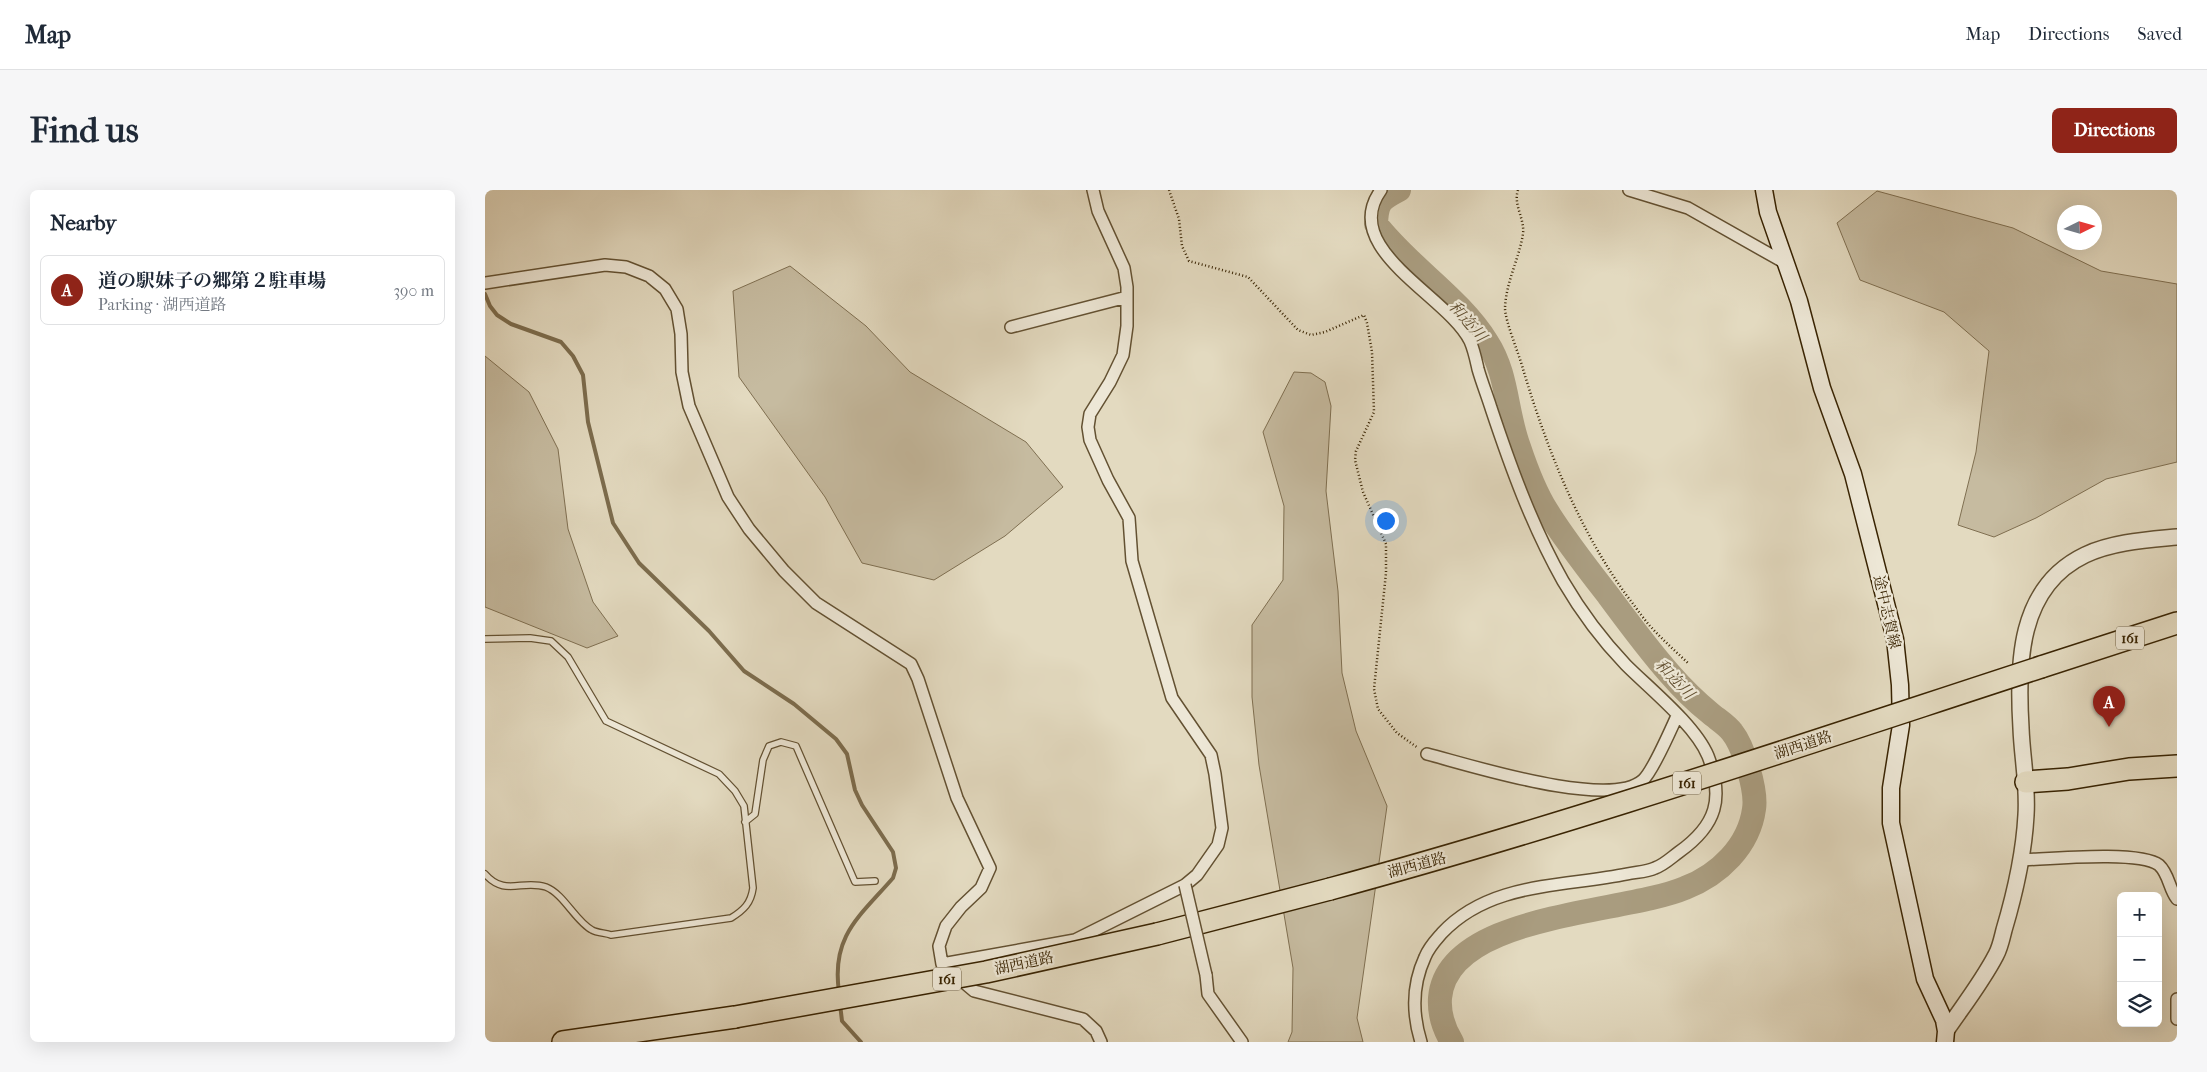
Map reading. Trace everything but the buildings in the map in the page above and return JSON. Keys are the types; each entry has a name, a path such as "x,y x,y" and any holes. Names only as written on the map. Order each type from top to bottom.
{"highway":[{"path":"2083,653 2177,616"},
{"name":"湖西道路","path":"563,1042 735,1017 986,972 1157,934 1461,853 1621,804 2177,623"},
{"name":"湖西道路","path":"2083,653 2177,630"},
{"path":"2027,782 2068,779 2129,769 2177,766"},
{"name":"湖西道路","path":"616,1042 671,1033 735,1017"}],"main road":[{"name":"途中志賀線","path":"1764,190 1768,212 1799,301 1822,388 1853,474 1895,639 1900,685 1901,726 1891,788 1891,824 1925,979 1944,1020 1946,1037"}],"street":[{"path":"942,964 1075,940 1185,885 1197,875 1218,845 1222,828 1211,755 1172,698 1132,561 1129,518 1104,472 1090,440 1090,414 1110,382 1123,355 1127,326 1124,268 1098,211 1093,190"},
{"path":"1381,190 1374,199 1370,209 1370,226 1380,247 1394,263 1446,310 1471,342 1514,478 1541,538 1564,582 1598,631 1623,662 1688,726 1706,752 1717,786 1715,805 1709,822 1689,845 1656,868 1601,879 1529,888 1496,896 1467,911 1451,923 1429,947 1415,986 1416,1027 1421,1042"},
{"path":"1629,190 1688,208 1787,264"},
{"path":"485,283 605,265 626,267 649,276 665,289 677,309 681,334 682,372 689,406 727,497 784,572 816,603 911,664 918,679 957,798 990,868 981,888 961,907 946,926 939,946 942,964 974,991 1083,1019 1096,1031 1101,1042"},
{"path":"1011,327 1127,297"},
{"path":"1946,1037 1997,954 2009,915 2020,860 2026,816 2027,782 2021,729 2019,680 2023,644 2030,618 2050,579 2065,566 2104,548 2177,536"},
{"path":"1427,754 1552,785 1584,790 1610,791 1624,788 1643,780 1677,716"},
{"path":"2020,860 2124,857 2150,860 2166,874 2171,891 2177,899"},
{"path":"1185,885 1206,975 1208,994 1242,1042"},
{"path":"2177,999 2177,1020"}],"lane":[{"path":"485,639 530,638 551,640 568,657 606,721 719,774 735,791 744,806 753,888 752,897 745,909 731,918 611,935 592,930 549,888 533,884 511,887 493,883 485,874"},
{"path":"745,822 755,814 763,760 769,746 781,742 795,746 855,882 875,882"}],"path":[{"path":"1169,190 1179,219 1182,246 1189,261 1248,277 1299,330 1311,334 1325,332 1364,315 1372,352 1374,412 1356,451 1355,460 1363,492 1386,544 1386,574 1374,690 1378,708 1397,733 1427,754"},
{"path":"1518,190 1516,195 1524,224 1523,237 1510,277 1505,309 1538,419 1554,460 1585,528 1609,570 1649,625 1688,663"}],"shaded area":[{"path":"1877,191 2013,228 2101,271 2177,284 2177,462 2106,479 2036,518 1994,537 1958,525 1976,452 1989,351 1944,312 1860,280 1837,223"},
{"path":"790,266 866,326 910,372 1026,442 1063,487 1005,536 934,580 862,563 825,497 739,377 733,291"},
{"path":"485,356 529,392 558,449 568,529 593,602 618,636 587,648 485,607"},
{"path":"1294,372 1311,373 1325,382 1331,406 1326,491 1338,591 1342,673 1356,731 1387,806 1357,1018 1363,1042 1288,1042 1292,1032 1293,968 1259,765 1252,697 1252,625 1283,580 1284,506 1263,432"}],"waterway":[{"name":"和迩川","path":"1399,190 1381,202 1377,211 1376,224 1389,240 1448,296 1476,326 1487,342 1499,367 1522,455 1531,480 1543,504 1576,554 1661,664 1689,694 1732,732 1745,758 1754,791 1754,809 1751,822 1739,847 1720,867 1698,882 1657,897 1542,921 1505,933 1473,949 1450,970 1440,998 1443,1021 1452,1042"},
{"path":"485,294 490,306 497,315 511,324 561,342 573,356 583,375 588,422 613,523 639,563 709,631 744,671 794,704 836,739 847,754 855,790 862,805 893,852 896,868 893,878 859,916 844,942 839,956 839,992"},
{"path":"840,1004 842,1021 861,1042"}],"place":[{"name":"道の駅妹子の郷第２駐車場","path":"2109,727"}]}
